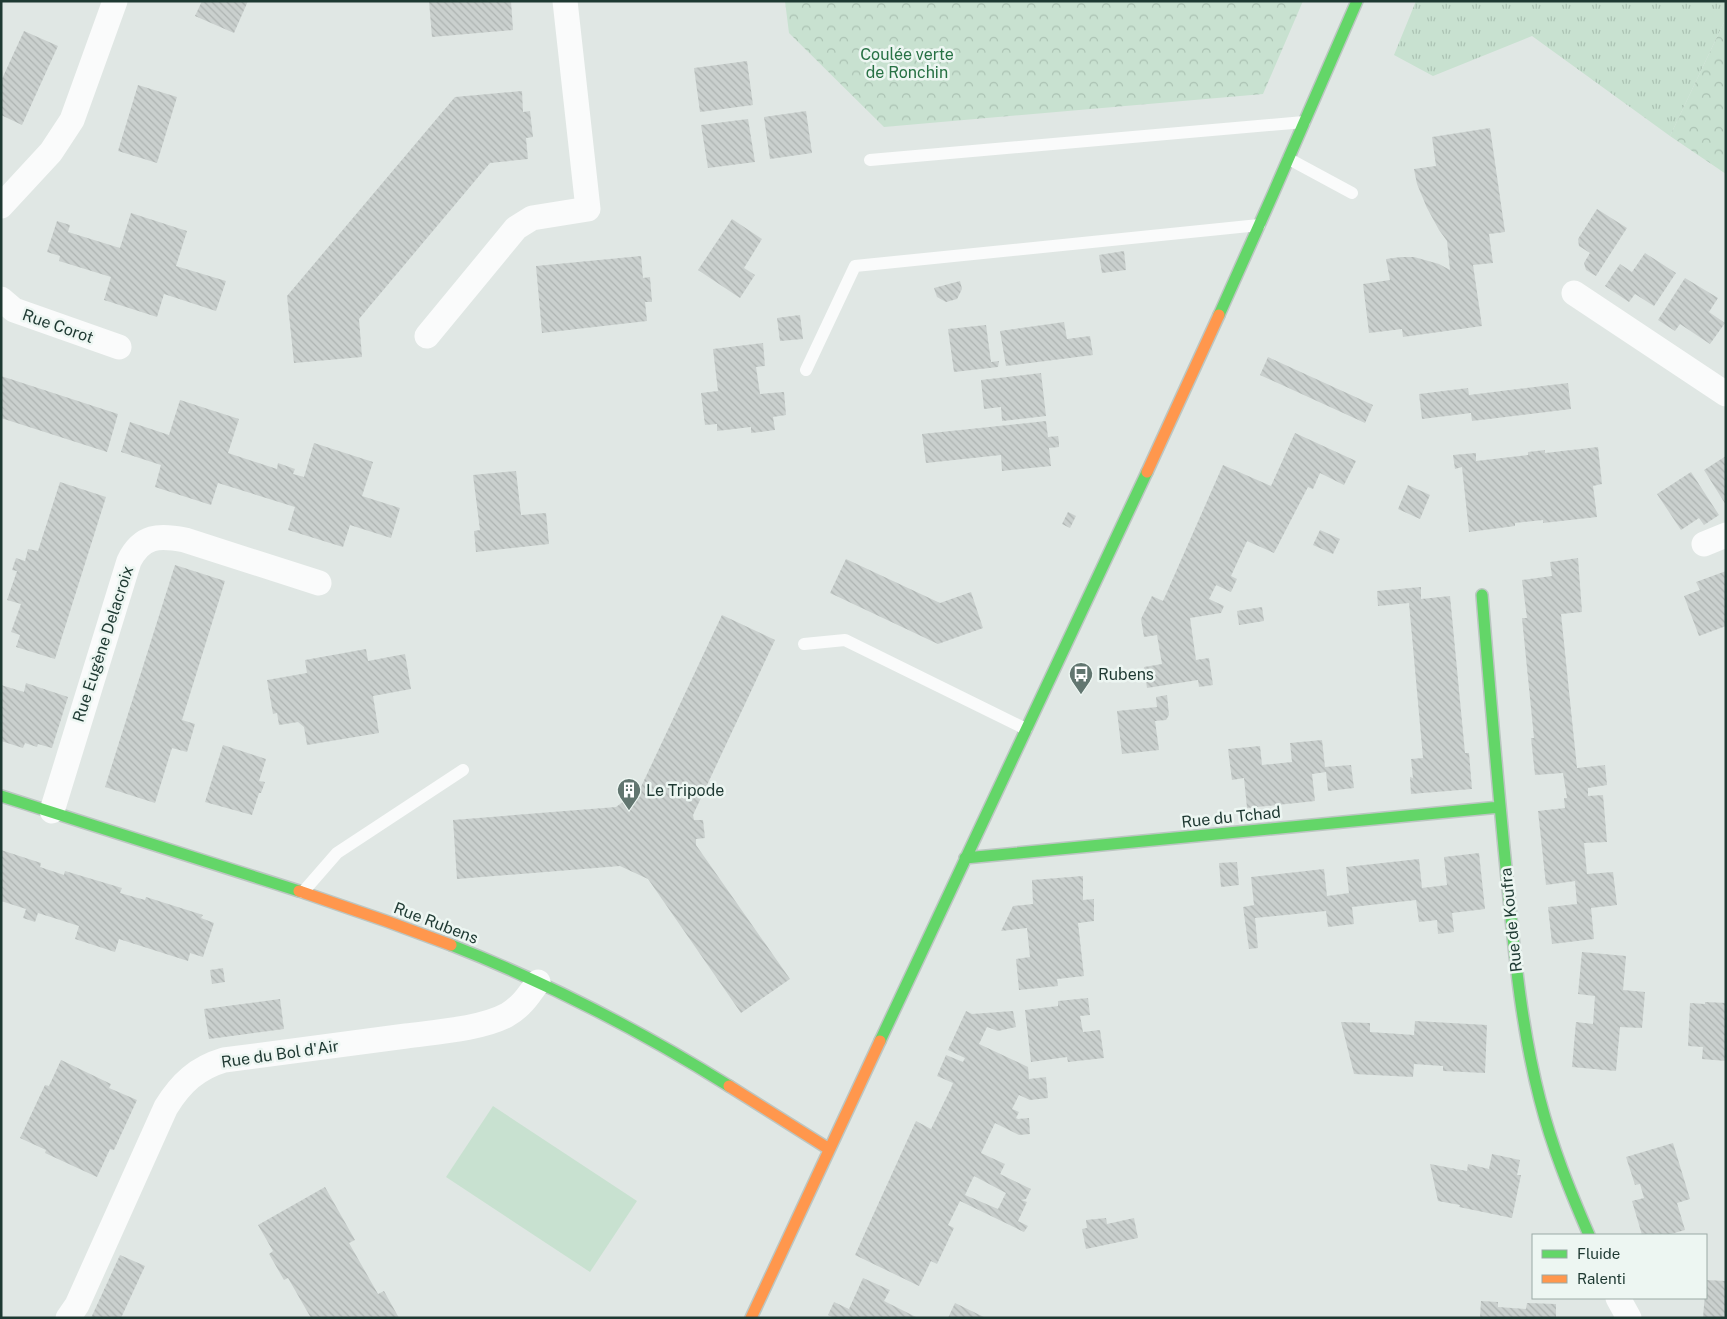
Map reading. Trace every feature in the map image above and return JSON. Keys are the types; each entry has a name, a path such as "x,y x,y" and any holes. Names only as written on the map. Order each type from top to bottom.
{"street":[{"path":"1,206 52,152 72,120 115,1"},
{"path":"426,336 516,228 532,218 588,209 565,1"},
{"path":"751,1318 1259,226 1357,1"},
{"path":"1574,293 1726,394"},
{"name":"Rue Corot","path":"1,298 14,310 119,347"},
{"name":"Rue Eugène Delacroix","path":"52,811 129,561 134,551 141,544 154,538 169,537 185,540 319,584"},
{"name":"Rue de Koufra","path":"1482,595 1500,807 1518,987 1525,1030 1540,1099 1555,1149 1589,1234"},
{"name":"Rue Rubens","path":"1,796 303,892 440,940 538,982 595,1010 691,1062 829,1149"},
{"name":"Rue du Tchad","path":"965,858 1500,807"},
{"name":"Rue du Bol d'Air","path":"68,1318 77,1305 166,1107 184,1082 211,1064 224,1060 443,1031 487,1022 506,1015 518,1007 528,997 538,982"},
{"path":"1619,1299 1629,1318"}],"lane":[{"path":"870,160 1304,122"},
{"path":"1288,159 1352,193"},
{"path":"806,370 855,266 1259,226"},
{"path":"804,644 845,640 1026,729"},
{"path":"303,892 337,853 463,770"}],"green space":[{"name":"Coulée verte de Ronchin","path":"785,1 1303,1 1263,94 884,127 789,33"},
{"path":"1416,1 1723,1 1726,3 1726,18 1670,136 1532,36 1433,76 1394,55"},
{"path":"1726,18 1726,174 1670,136"},
{"path":"493,1106 637,1201 590,1272 446,1177"}],"building":[{"path":"202,1 248,1 234,33 195,16"},
{"path":"429,1 511,1 513,30 432,37"},
{"path":"24,31 58,46 22,125 1,115 1,81"},
{"path":"747,61 753,105 700,112 694,68"},
{"path":"138,85 177,97 157,163 118,151"},
{"path":"522,91 523,112 530,111 533,137 526,138 528,159 490,163 359,319 362,357 294,363 287,296 455,97"},
{"path":"806,111 812,153 770,159 764,117"},
{"path":"748,119 755,162 708,168 701,125"},
{"path":"1490,128 1505,232 1489,234 1493,263 1473,265 1482,326 1403,337 1402,329 1369,333 1363,284 1390,280 1386,259 1414,257 1439,264 1450,270 1447,241 1427,208 1417,184 1414,169 1436,166 1432,137"},
{"path":"1597,209 1627,228 1596,276 1586,270 1584,263 1590,253 1579,246 1578,239"},
{"path":"131,213 187,231 176,266 226,281 216,311 164,294 157,317 104,300 111,277 59,261 60,256 47,252 57,221 70,225 68,232 120,248"},
{"path":"732,219 762,239 744,268 755,275 740,298 698,270"},
{"path":"1124,251 1126,270 1102,273 1099,255"},
{"path":"1645,253 1676,273 1654,306 1635,294 1629,302 1605,286 1620,264 1632,272"},
{"path":"641,256 643,278 650,277 652,302 645,302 647,321 542,333 536,266"},
{"path":"1685,278 1718,298 1709,312 1725,323 1710,344 1680,324 1675,331 1658,320"},
{"path":"960,281 962,289 957,299 946,302 937,297 934,288"},
{"path":"800,315 803,339 780,341 777,318"},
{"path":"1064,322 1067,339 1090,336 1093,355 1006,366 1000,331"},
{"path":"986,325 991,362 999,361 998,367 954,372 948,329"},
{"path":"763,343 765,366 756,367 760,394 784,392 786,415 773,417 775,430 751,433 751,427 717,431 717,424 705,425 701,393 718,391 713,349"},
{"path":"1268,357 1373,405 1365,423 1260,375"},
{"path":"1041,373 1046,416 1002,421 1001,407 984,409 981,380"},
{"path":"1,376 118,414 107,452 1,418"},
{"path":"1568,383 1571,409 1472,421 1471,413 1422,419 1419,394 1468,388 1469,395"},
{"path":"180,400 239,419 228,453 277,469 278,463 295,469 293,474 304,477 314,443 373,462 362,496 400,508 391,538 350,525 343,547 288,530 295,507 218,483 211,505 155,487 161,465 121,452 130,422 169,435"},
{"path":"1046,421 1048,437 1058,436 1059,442 1059,447 1049,448 1051,466 1002,471 1001,455 926,463 922,434"},
{"path":"1295,433 1356,461 1344,485 1320,473 1313,489 1308,487 1274,553 1247,541 1231,576 1237,579 1231,592 1216,585 1209,599 1224,606 1221,613 1190,618 1196,660 1209,658 1213,685 1199,687 1198,680 1147,688 1144,667 1162,664 1157,635 1144,637 1141,619 1152,596 1163,601 1223,465 1271,486"},
{"path":"1598,447 1602,484 1593,486 1597,517 1543,523 1543,520 1515,523 1515,526 1469,532 1462,467 1455,469 1453,455 1476,453 1476,461 1528,455 1528,452 1545,450 1545,453"},
{"path":"1726,456 1726,505 1704,470"},
{"path":"516,471 521,515 546,513 549,544 476,552 474,531 480,530 473,475"},
{"path":"1691,472 1719,515 1704,525 1699,518 1681,530 1657,494"},
{"path":"60,482 106,497 55,659 16,647 20,635 11,632 21,604 7,600 17,571 12,570 16,558 25,561 28,549 38,551"},
{"path":"1408,485 1430,495 1420,519 1398,509"},
{"path":"1068,512 1076,516 1070,528 1062,524"},
{"path":"1320,530 1340,539 1333,554 1313,545"},
{"path":"1578,558 1582,612 1561,614 1577,768 1605,765 1607,785 1588,788 1588,796 1603,795 1607,842 1584,843 1587,874 1613,872 1617,905 1591,908 1594,939 1552,944 1548,907 1577,904 1575,881 1546,885 1538,811 1565,808 1564,798 1567,798 1563,773 1535,775 1531,738 1534,738 1522,618 1527,618 1522,580 1552,576 1550,562"},
{"path":"846,559 940,603 971,592 983,628 938,644 830,593"},
{"path":"175,565 225,581 182,720 195,724 187,752 172,748 155,803 105,787"},
{"path":"1726,571 1726,626 1699,636 1684,596 1700,590 1696,582"},
{"path":"1421,587 1421,599 1450,596 1465,753 1469,753 1472,789 1411,794 1410,777 1413,778 1411,759 1423,758 1409,603 1378,606 1377,591"},
{"path":"1262,607 1264,621 1239,625 1237,611"},
{"name":"Le Tripode","path":"722,615 775,640 693,815 694,820 703,820 705,838 696,839 696,845 790,979 741,1013 648,879 620,866 457,879 453,820 616,807 640,789"},
{"path":"366,649 368,661 405,654 411,689 373,696 379,733 307,745 304,727 298,722 279,725 277,713 273,714 267,680 307,673 305,660"},
{"path":"26,683 68,697 52,748 38,744 37,747 25,743 23,748 1,741 1,685 24,692"},
{"path":"1167,695 1169,715 1166,720 1155,721 1159,750 1122,754 1117,711 1157,707 1156,697"},
{"path":"1322,740 1325,767 1351,765 1354,788 1328,791 1326,772 1312,774 1315,801 1247,808 1244,778 1232,780 1228,749 1260,746 1262,765 1292,762 1290,743"},
{"path":"223,745 266,759 259,781 265,782 261,793 259,793 252,815 205,802"},
{"path":"1,850 41,863 40,867 64,875 65,871 122,888 120,893 145,900 146,897 203,915 201,918 214,923 203,957 190,953 188,961 119,939 115,952 75,939 79,926 38,913 35,922 23,918 26,909 1,901"},
{"path":"1479,853 1485,909 1452,913 1454,932 1438,934 1437,920 1419,922 1416,900 1352,907 1354,924 1328,927 1326,911 1255,918 1258,948 1249,949 1243,907 1254,905 1251,877 1324,869 1327,896 1349,893 1346,867 1419,859 1422,888 1447,885 1444,857"},
{"path":"1237,862 1239,885 1221,887 1219,863"},
{"path":"1083,876 1083,900 1094,899 1094,921 1078,923 1084,976 1057,979 1058,986 1019,990 1016,959 1030,957 1027,928 1001,931 1013,906 1033,904 1032,880"},
{"path":"1582,952 1626,956 1623,990 1645,992 1642,1028 1620,1027 1616,1071 1572,1067 1576,1022 1593,1024 1595,996 1578,994"},
{"path":"223,968 225,982 212,984 210,970"},
{"path":"1088,998 1090,1015 1080,1016 1083,1032 1100,1030 1104,1058 1068,1062 1067,1057 1031,1062 1025,1010 1058,1006 1058,1001"},
{"path":"280,999 284,1029 209,1039 204,1009"},
{"path":"1705,1002 1726,1003 1726,1061 1702,1059 1703,1047 1688,1046 1690,1003 1705,1004"},
{"path":"966,1011 972,1014 1013,1011 1016,1027 998,1031 987,1027 979,1044 1028,1067 1029,1079 1046,1077 1048,1098 1030,1100 1019,1095 1012,1109 1019,1112 1016,1118 1029,1118 1030,1134 1019,1135 995,1123 981,1153 1005,1164 1000,1174 1031,1189 1026,1199 1021,1200 1027,1202 1018,1221 1028,1226 1024,1232 960,1201 948,1225 954,1228 937,1264 931,1261 919,1286 855,1255 916,1121 931,1129 951,1088 953,1083 937,1076 946,1055 963,1062 965,1058 948,1050","holes":["974,1176 1006,1193 998,1209 965,1195"]},
{"path":"1415,1021 1487,1025 1485,1073 1443,1071 1443,1066 1414,1064 1413,1077 1354,1074 1341,1022 1370,1023 1370,1032 1414,1035"},
{"path":"61,1060 111,1084 109,1088 137,1100 114,1150 110,1149 97,1177 45,1153 46,1150 20,1138 45,1085 49,1086"},
{"path":"1673,1143 1690,1199 1677,1203 1685,1230 1671,1234 1642,1234 1632,1201 1644,1198 1640,1184 1635,1185 1626,1157"},
{"path":"1492,1154 1520,1160 1517,1175 1521,1175 1512,1218 1438,1201 1430,1164 1467,1171 1468,1164 1489,1169"},
{"path":"325,1187 355,1240 349,1243 378,1294 384,1291 399,1318 311,1318 288,1278 284,1280 269,1254 273,1251 258,1225"},
{"path":"1106,1218 1107,1224 1134,1218 1138,1238 1086,1249 1082,1229 1087,1228 1086,1220"},
{"path":"120,1255 145,1266 121,1318 91,1318"},
{"path":"863,1278 890,1290 884,1301 918,1318 834,1318 828,1315 834,1302 849,1309"},
{"path":"1707,1280 1726,1281 1726,1318 1703,1318 1704,1299 1707,1299"},
{"path":"1481,1301 1498,1302 1498,1307 1526,1309 1527,1303 1556,1304 1556,1318 1480,1318"},
{"path":"955,1303 986,1318 948,1318"}],"traffic: fast":[{"path":"1219,315 1357,1"},
{"path":"880,1041 1147,472"},
{"path":"1482,595 1504,852 1516,968 1528,1048 1550,1135 1589,1234"},
{"path":"1,796 299,891"},
{"path":"965,858 1500,807"},
{"path":"451,945 523,975 593,1009 662,1046 729,1086"}],"traffic: slow":[{"path":"1147,472 1219,315"},
{"path":"299,891 451,945"},
{"path":"751,1318 880,1041"},
{"path":"729,1086 829,1149"}],"place":[{"name":"Rubens","path":"1081,695"},
{"name":"Le Tripode","path":"629,811"}]}
